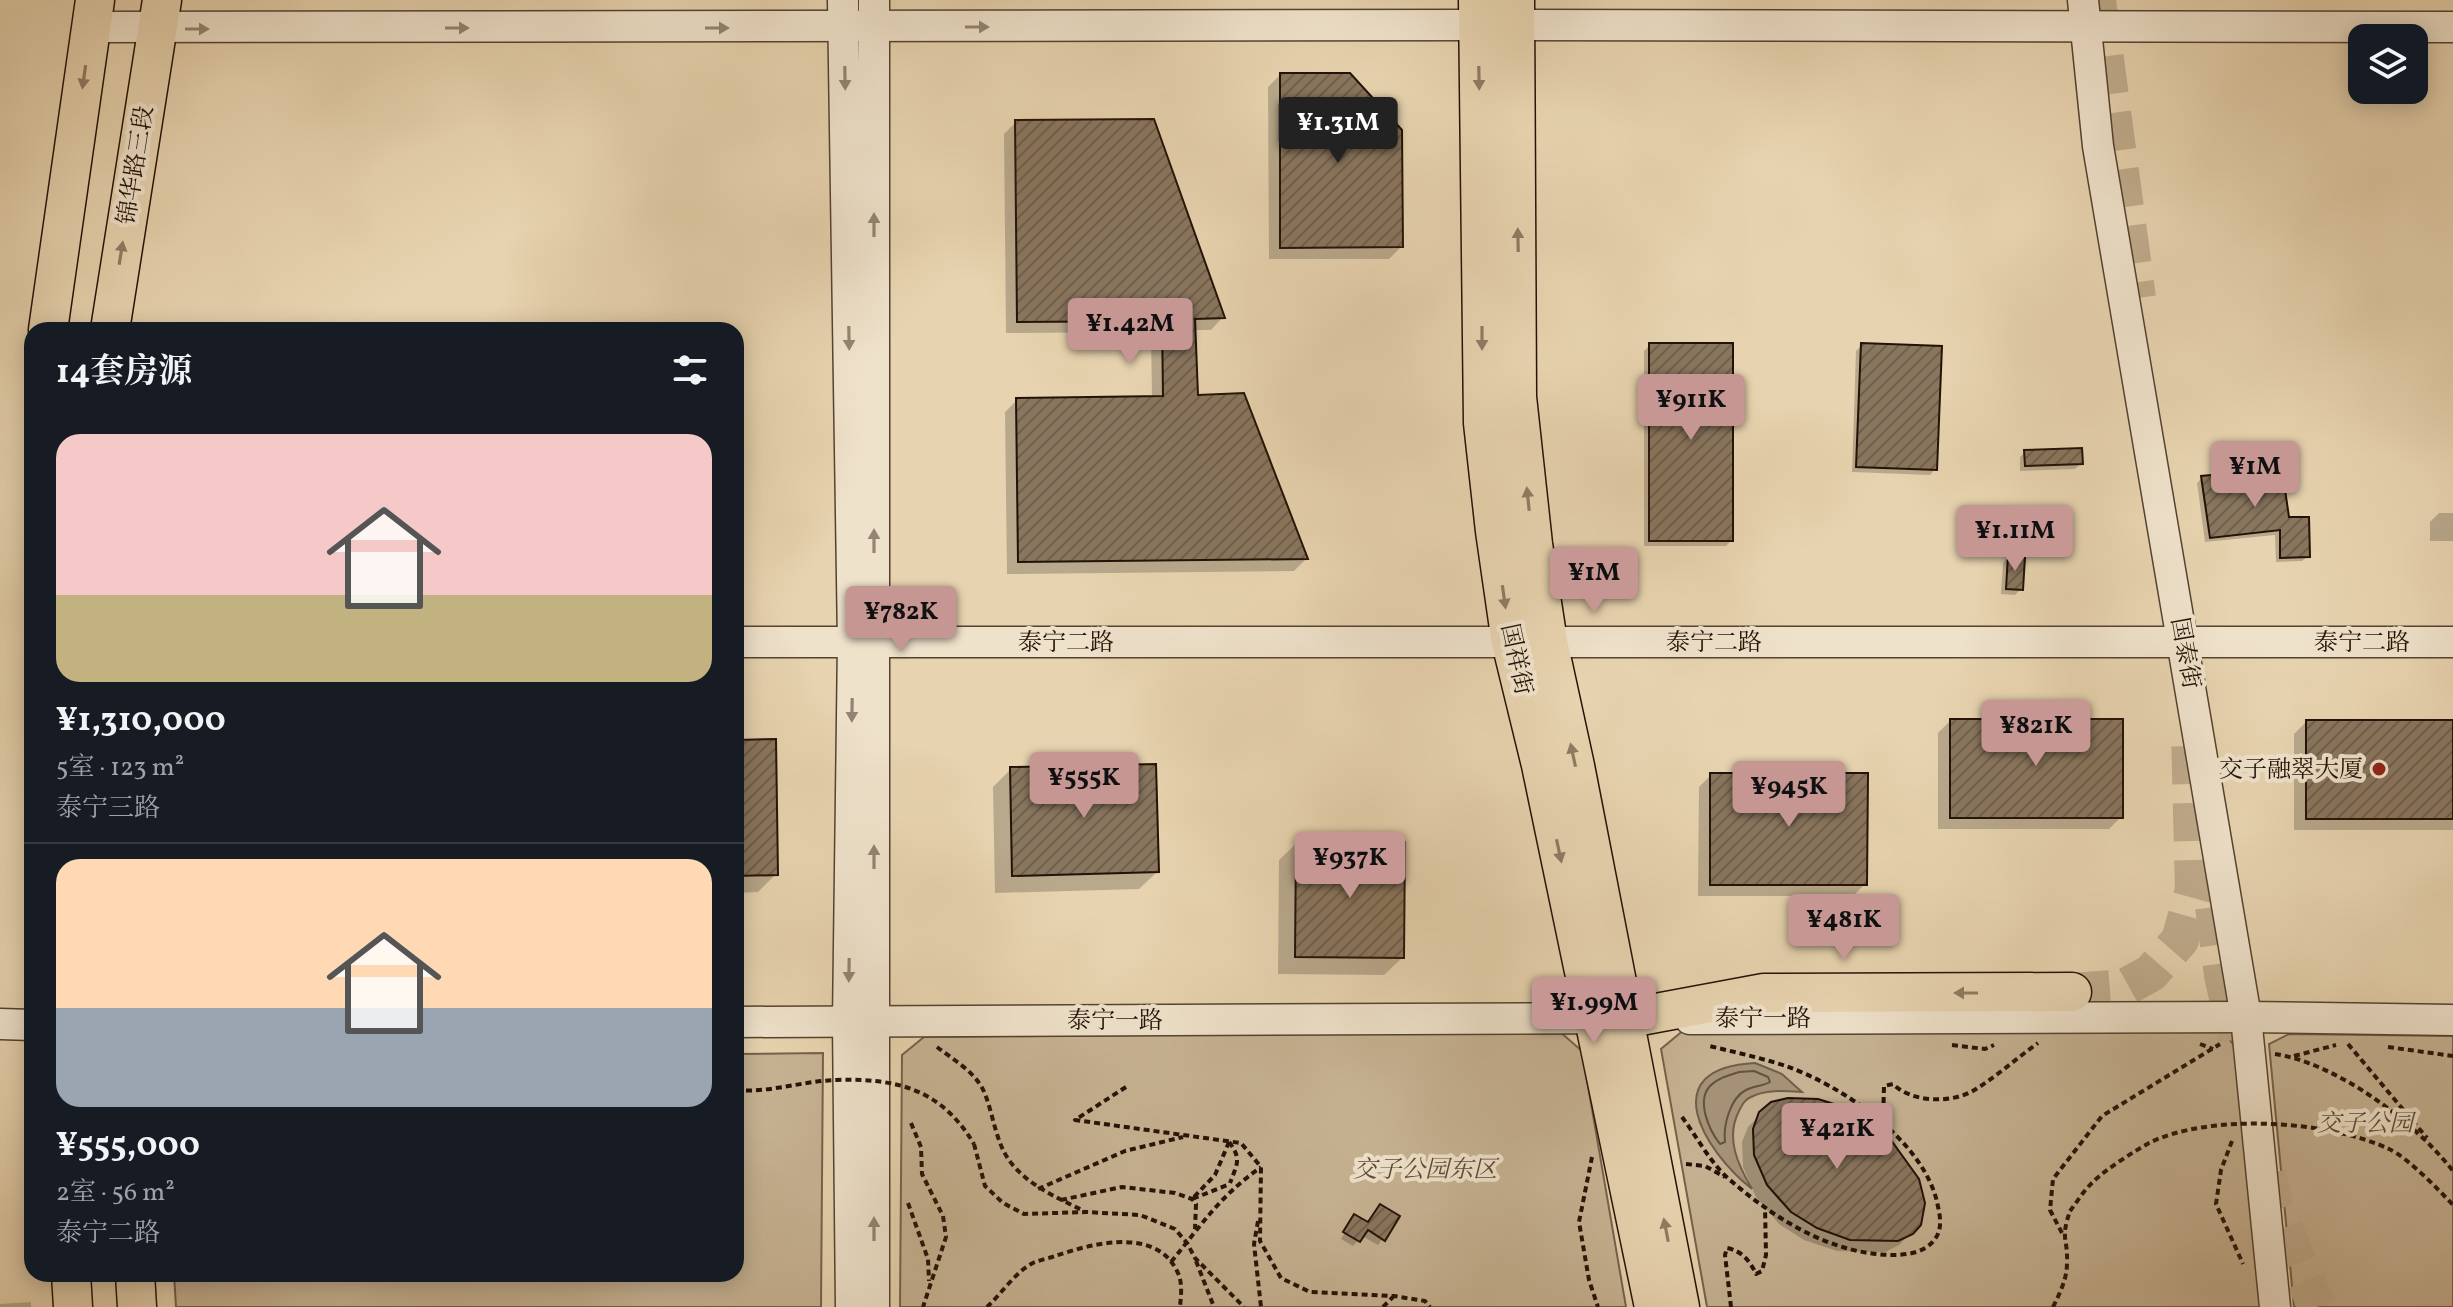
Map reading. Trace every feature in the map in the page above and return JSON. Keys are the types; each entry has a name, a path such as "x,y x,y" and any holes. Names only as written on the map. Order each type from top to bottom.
{"main road":[{"name":"国祥街","path":"1478,12 1483,423 1511,642 1680,1307"},
{"path":"49,322 93,13"},
{"name":"国祥街","path":"1515,13 1517,397 1533,544 1548,642 1578,781 1609,1018 1654,1307"},
{"name":"锦华路三段","path":"111,322 160,14"},
{"path":"1609,1018 1764,993 2072,992"},
{"path":"71,1282 73,1307"},
{"path":"135,1282 137,1307"}],"street":[{"path":"93,13 2084,13 2453,27"},
{"name":"国泰街","path":"2084,13 2098,146 2246,1017 2275,1307"},
{"path":"844,14 864,642"},
{"path":"851,1307 861,1022 874,14"},
{"name":"泰宁二路","path":"744,642 2453,642"},
{"name":"泰宁一路","path":"744,1022 2246,1017 2453,1020"},
{"path":"861,1022 874,1307"},
{"path":"0,1024 24,1025"}],"path":[{"path":"1883,1123 1884,1086 1893,1084 1903,1094 1931,1100 1973,1092 2045,1038"},
{"path":"2292,1056 2347,1042 2361,1044"},
{"path":"2347,1042 2453,1171"},
{"path":"932,1043 970,1072 984,1091 1010,1162 1038,1189 1086,1212"},
{"path":"1686,1164 1705,1166 1727,1178 1784,1219 1835,1247 1903,1255 1923,1250 1937,1237 1941,1218 1925,1172 1906,1145 1883,1123 1836,1089 1788,1067 1698,1043"},
{"path":"2053,1307 2063,1287 2067,1262 2062,1233 2050,1210 2053,1179 2102,1116 2223,1043"},
{"path":"2375,1046 2453,1056"},
{"path":"2267,1052 2292,1056 2369,1092 2436,1149"},
{"path":"744,1090 834,1080 898,1084 934,1098 959,1120 974,1144 985,1186 1003,1203 1024,1214 1086,1212 1140,1215 1175,1229 1195,1258 1214,1307"},
{"path":"1126,1087 1075,1120 1241,1143 1261,1167 1260,1241 1281,1278 1310,1292 1394,1296 1425,1301 1430,1307"},
{"path":"2237,1127 2242,1112"},
{"path":"1682,1117 1727,1178"},
{"path":"911,1123 921,1147 922,1174 943,1216 946,1237 923,1307"},
{"path":"2062,1233 2070,1211 2092,1182 2149,1143 2198,1128 2275,1123 2330,1131 2390,1149 2453,1205"},
{"path":"1038,1189 1125,1151 1185,1137"},
{"path":"2231,1141 2221,1170 2216,1204 2245,1266"},
{"path":"1226,1195 1238,1162 1237,1152 1229,1142"},
{"path":"1192,1199 1215,1175 1229,1142"},
{"path":"1593,1151 1579,1222 1589,1280 1598,1307"},
{"path":"1171,1262 1226,1195 1261,1167"},
{"path":"1061,1200 1122,1187 1175,1193 1192,1199 1230,1184"},
{"path":"1192,1199 1197,1213 1195,1229"},
{"path":"908,1203 928,1259 929,1287"},
{"path":"1731,1307 1725,1255 1727,1248 1736,1250 1751,1263 1756,1274 1762,1271 1766,1255 1765,1206"},
{"path":"1261,1207 1254,1244 1261,1307"},
{"path":"987,1307 1030,1265 1081,1247 1125,1241 1146,1245 1161,1252 1171,1262 1178,1272 1181,1285 1180,1307"},
{"path":"1195,1258 1244,1307"},
{"path":"1383,1307 1394,1296"}],"green space":[{"path":"2216,1021 2235,1047 2269,1307 1707,1307 1661,1049 1685,1029"},
{"name":"交子公园东区","path":"1559,1031 1582,1051 1626,1307 900,1307 902,1055 924,1037"},
{"name":"交子公园","path":"2289,1034 2453,1036 2453,1307 2294,1307 2269,1044"},
{"path":"823,1053 821,1307 176,1307 174,1282 744,1282 744,1054"}],"water":[{"path":"1755,1063 1782,1074 1802,1092 1757,1094 1747,1099 1740,1109 1733,1141 1738,1161 1752,1189 1718,1154 1705,1133 1697,1113 1697,1095 1705,1079 1724,1068"}],"building":[{"path":"1280,73 1350,73 1402,130 1403,247 1280,248"},
{"path":"1154,119 1225,318 1195,319 1198,395 1244,393 1308,559 1018,562 1016,398 1163,396 1162,321 1017,322 1015,120"},
{"path":"1649,343 1733,343 1733,541 1649,541"},
{"path":"1861,343 1942,346 1937,470 1856,467"},
{"path":"2082,448 2083,464 2025,466 2024,450"},
{"path":"2282,469 2289,517 2309,517 2310,557 2280,558 2280,530 2210,538 2201,476"},
{"path":"2008,555 2025,557 2023,590 2006,589"},
{"path":"1950,719 2123,719 2123,818 1950,818"},
{"name":"交子融翠大厦","path":"2306,720 2453,720 2453,819 2306,819"},
{"path":"776,739 778,875 744,876 744,740"},
{"path":"1156,764 1159,872 1012,876 1010,767"},
{"path":"1710,773 1868,773 1867,885 1710,885"},
{"path":"1296,841 1405,842 1404,958 1295,957"},
{"path":"1788,1098 1818,1099 1850,1109 1883,1129 1919,1179 1925,1203 1921,1225 1913,1234 1898,1241 1850,1240 1817,1228 1791,1212 1767,1185 1754,1155 1753,1129 1759,1112 1771,1102"},
{"path":"1380,1204 1400,1216 1385,1241 1368,1230 1360,1242 1343,1232 1354,1214 1368,1222"}],"tunnel":[{"path":"2097,0 2137,298"},
{"path":"2072,992 2124,988 2151,973 2180,940 2194,890 2190,732"},
{"path":"2214,907 2223,975 2237,1039"},
{"path":"2267,1174 2275,1208 2317,1307"}],"place":[{"name":"交子融翠大厦","path":"2379,769"}]}
